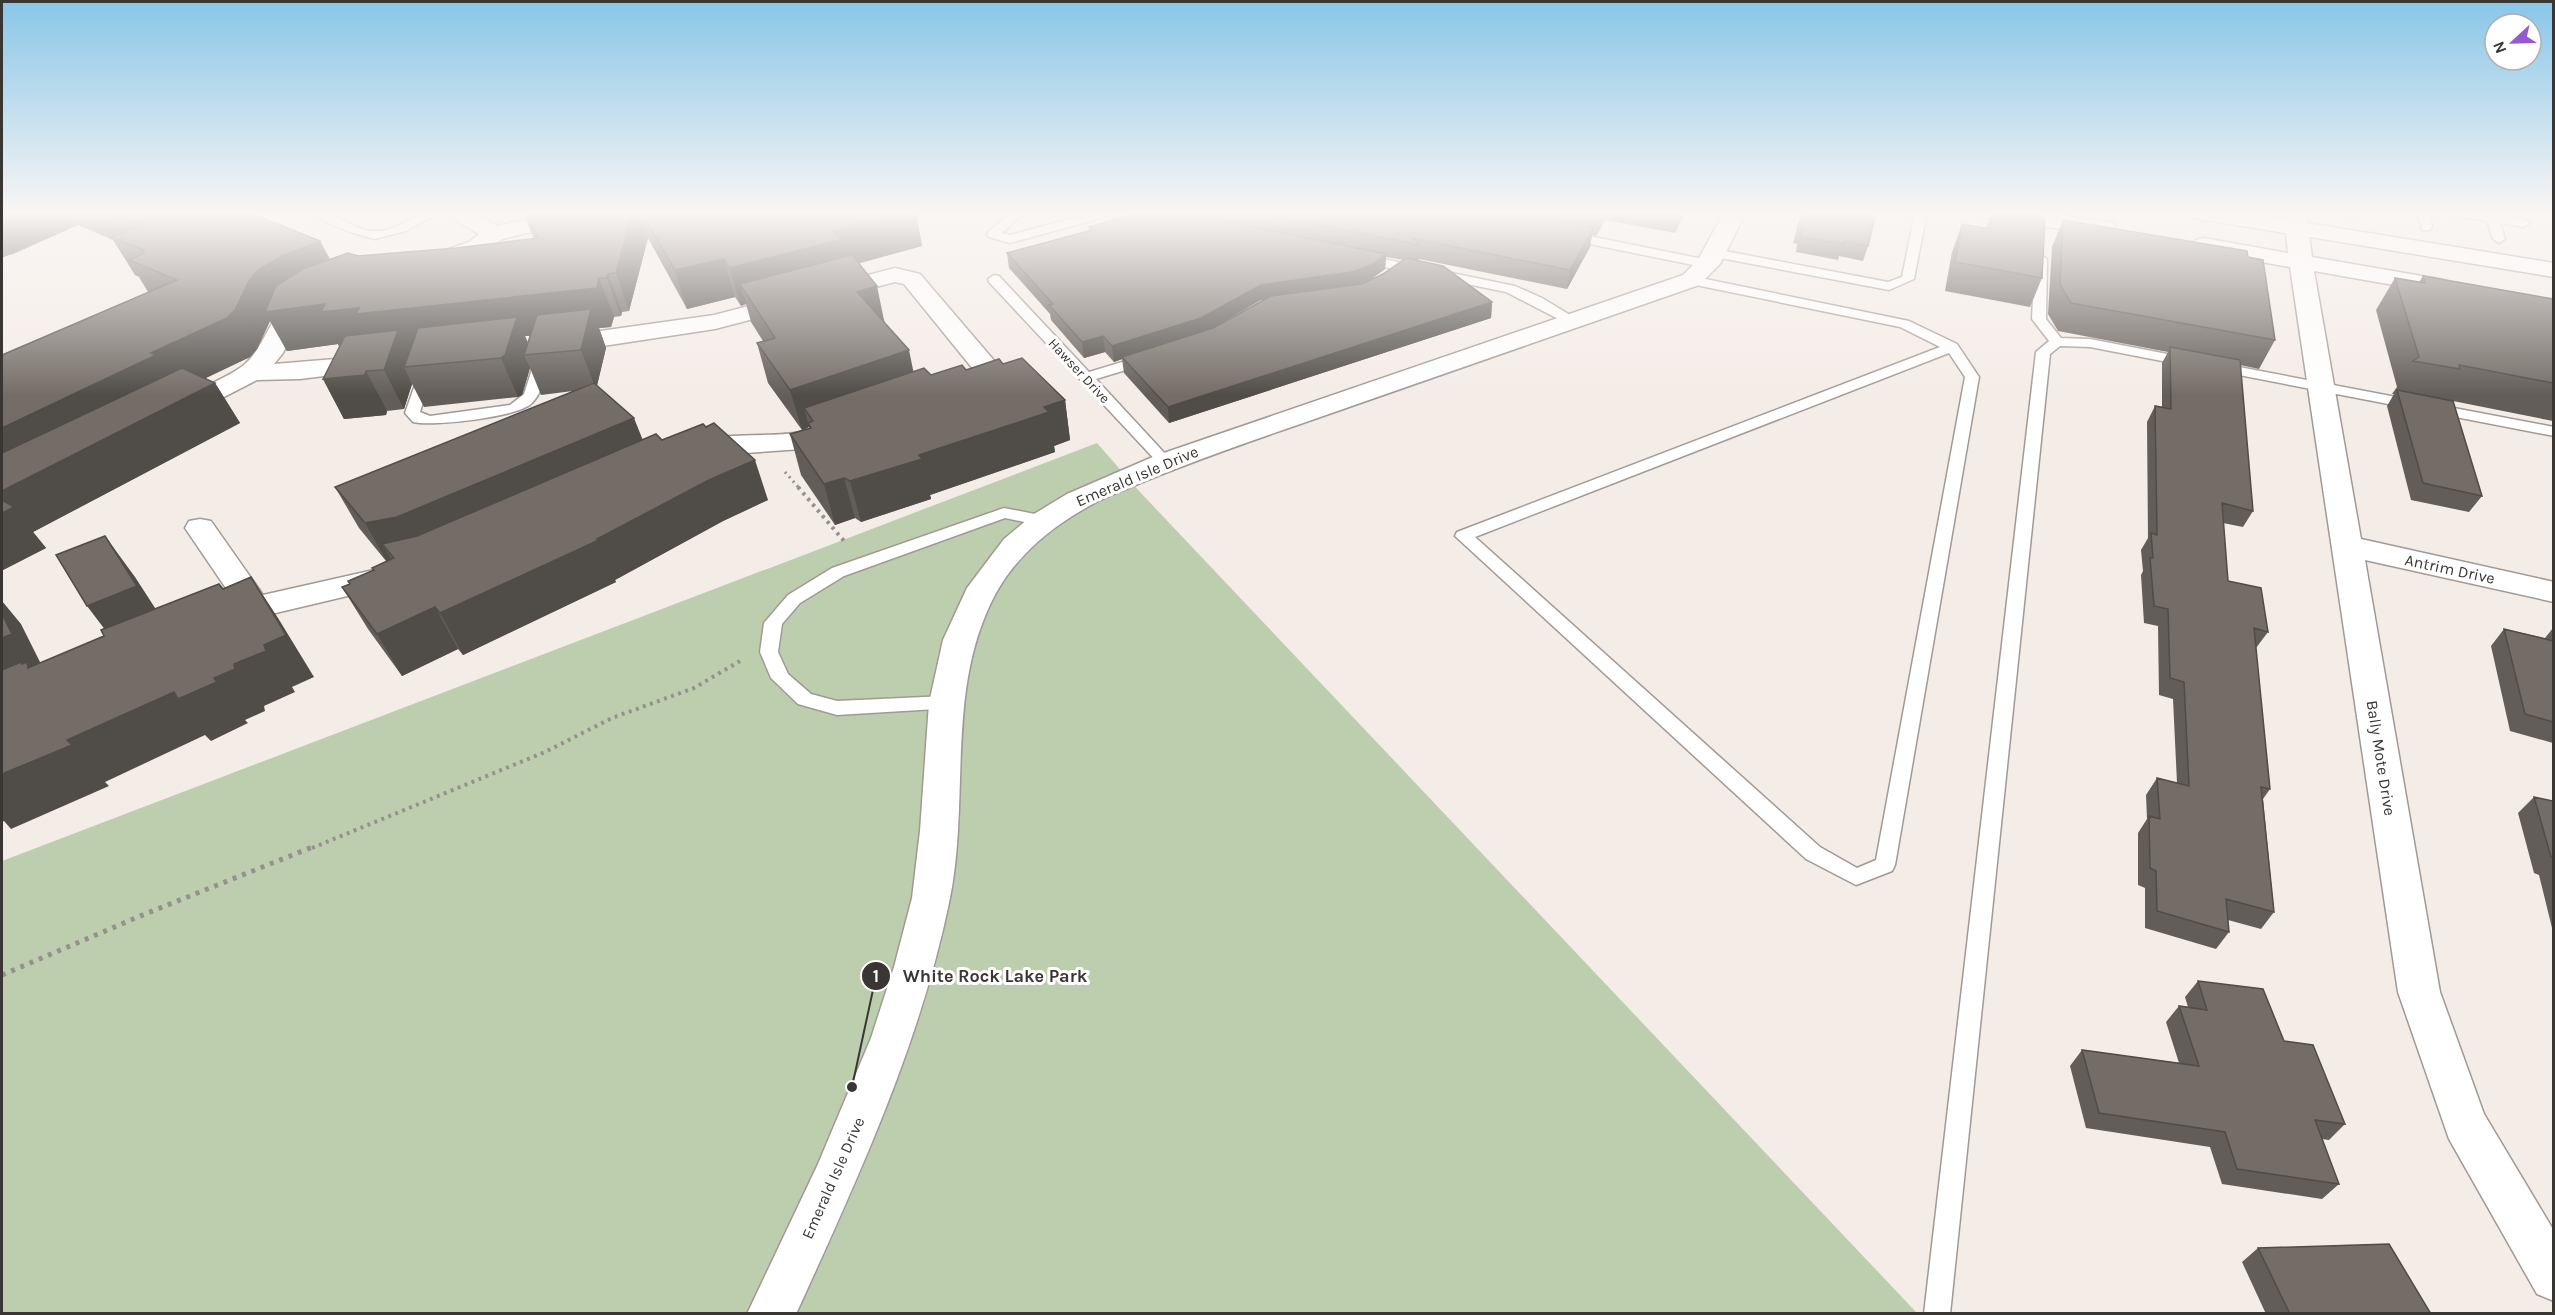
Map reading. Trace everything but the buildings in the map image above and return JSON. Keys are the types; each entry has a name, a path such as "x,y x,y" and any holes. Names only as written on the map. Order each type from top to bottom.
{"street":[{"name":"Emerald Isle Drive","path":"771,1314 835,1177 891,1038 914,967 931,898 939,831 946,703 959,640 983,588 1015,546 1044,520 1077,500 1165,462 1573,321 1687,273"},
{"name":"Bally Mote Drive","path":"2303,273 2324,388 2418,992 2465,1124 2553,1277"},
{"path":"2365,273 2459,290"},
{"path":"535,347 672,330 714,322 895,275 912,279 988,370 974,381 931,396"},
{"path":"157,420 252,372 270,353 287,316 332,291"},
{"path":"252,372 300,371 418,359"},
{"path":"675,460 712,447 802,441 856,422"},
{"path":"200,528 255,607"},
{"name":"Antrim Drive","path":"2347,546 2553,592"},
{"path":"200,630 255,607 416,570"}],"lane":[{"path":"1384,279 1392,273"},
{"path":"1431,273 1510,290 1538,301 1573,321"},
{"path":"1730,273 1904,324 1952,347 1972,377 1885,865 1856,877 1813,853 1463,536 1952,347"},
{"path":"1772,273 1888,286 1908,279 1909,273"},
{"path":"2041,273 2039,319 2057,342"},
{"name":"Hawser Drive","path":"994,279 1165,462"},
{"path":"1937,1314 2043,352 2057,342 2090,343 2553,432"},
{"path":"418,359 412,414 418,419 430,420 514,409 525,404 531,398 535,347"},
{"path":"1085,378 1160,355"},
{"path":"946,703 837,708 805,699 780,678 769,652 774,624 794,599 838,572 1004,513 1044,520"}],"path":[{"path":"760,444 835,528 859,564"},
{"path":"2,975 145,914 437,798 545,752 612,718 694,688 746,657 769,652"}],"green space":[{"path":"1097,443 1139,491 1917,1313 2,1314 2,861"}],"place":[{"name":"White Rock Lake Park","path":"852,1087"}]}
